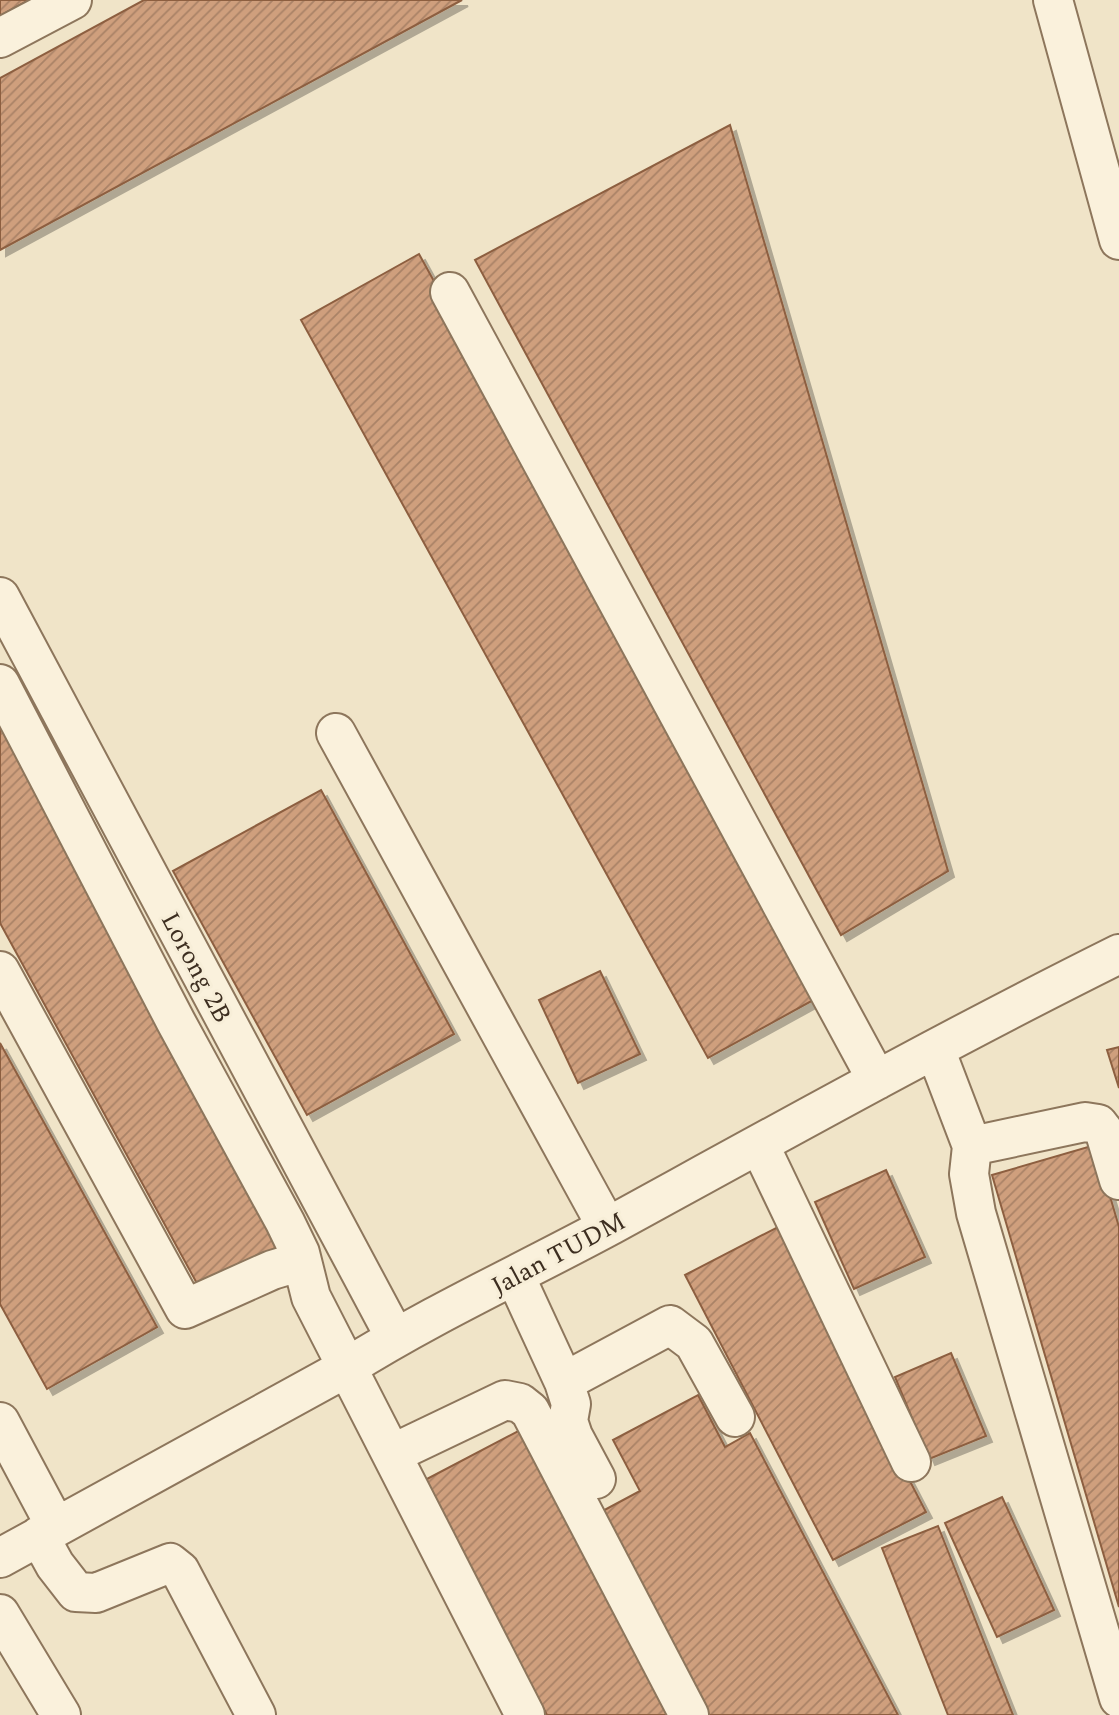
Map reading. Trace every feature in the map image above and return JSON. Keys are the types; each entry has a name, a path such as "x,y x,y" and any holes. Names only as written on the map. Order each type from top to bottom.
{"street":[{"path":"0,38 72,0"},
{"path":"1053,0 1119,240"},
{"path":"450,292 877,1080"},
{"name":"Lorong 2B","path":"0,597 395,1337"},
{"path":"0,684 176,1022 285,1222 302,1261 311,1297 525,1715"},
{"path":"336,733 607,1227"},
{"name":"Jalan TUDM","path":"0,1558 346,1368 395,1337 515,1276 877,1080 1119,954"},
{"path":"0,971 185,1308 272,1270 302,1261"},
{"path":"936,1049 971,1146 969,1174 976,1213 1119,1698"},
{"path":"971,1146 1085,1122 1098,1124 1105,1133 1119,1180"},
{"path":"760,1144 911,1462"},
{"path":"515,1276 564,1382 571,1404 568,1421 596,1479"},
{"path":"564,1382 670,1325 694,1343 735,1417"},
{"path":"392,1454 505,1401 520,1403 530,1411 689,1715"},
{"path":"0,1422 47,1531 55,1565 76,1592 96,1592 170,1563 180,1571 256,1715"},
{"path":"0,1614 53,1712"}],"building":[{"path":"0,0 29,0 0,16"},
{"path":"144,0 462,0 0,250 0,78"},
{"path":"730,125 948,871 841,935 475,260"},
{"path":"419,254 826,993 708,1058 301,320"},
{"path":"0,704 292,1239 200,1289 0,923"},
{"path":"321,790 454,1034 307,1115 173,871"},
{"path":"600,971 640,1054 578,1083 539,1000"},
{"path":"0,1043 157,1327 47,1389 0,1304"},
{"path":"1119,1047 1119,1088 1107,1050"},
{"path":"1095,1145 1119,1227 1119,1607 992,1175"},
{"path":"886,1170 925,1257 854,1289 815,1202"},
{"path":"778,1227 926,1512 833,1560 685,1275"},
{"path":"951,1353 986,1436 929,1459 895,1377"},
{"path":"698,1395 725,1447 750,1433 898,1715 703,1715 597,1514 640,1491 613,1440"},
{"path":"526,1427 676,1715 547,1715 425,1480"},
{"path":"1002,1497 1054,1610 997,1637 945,1523"},
{"path":"938,1526 1013,1715 948,1715 882,1548"}]}
